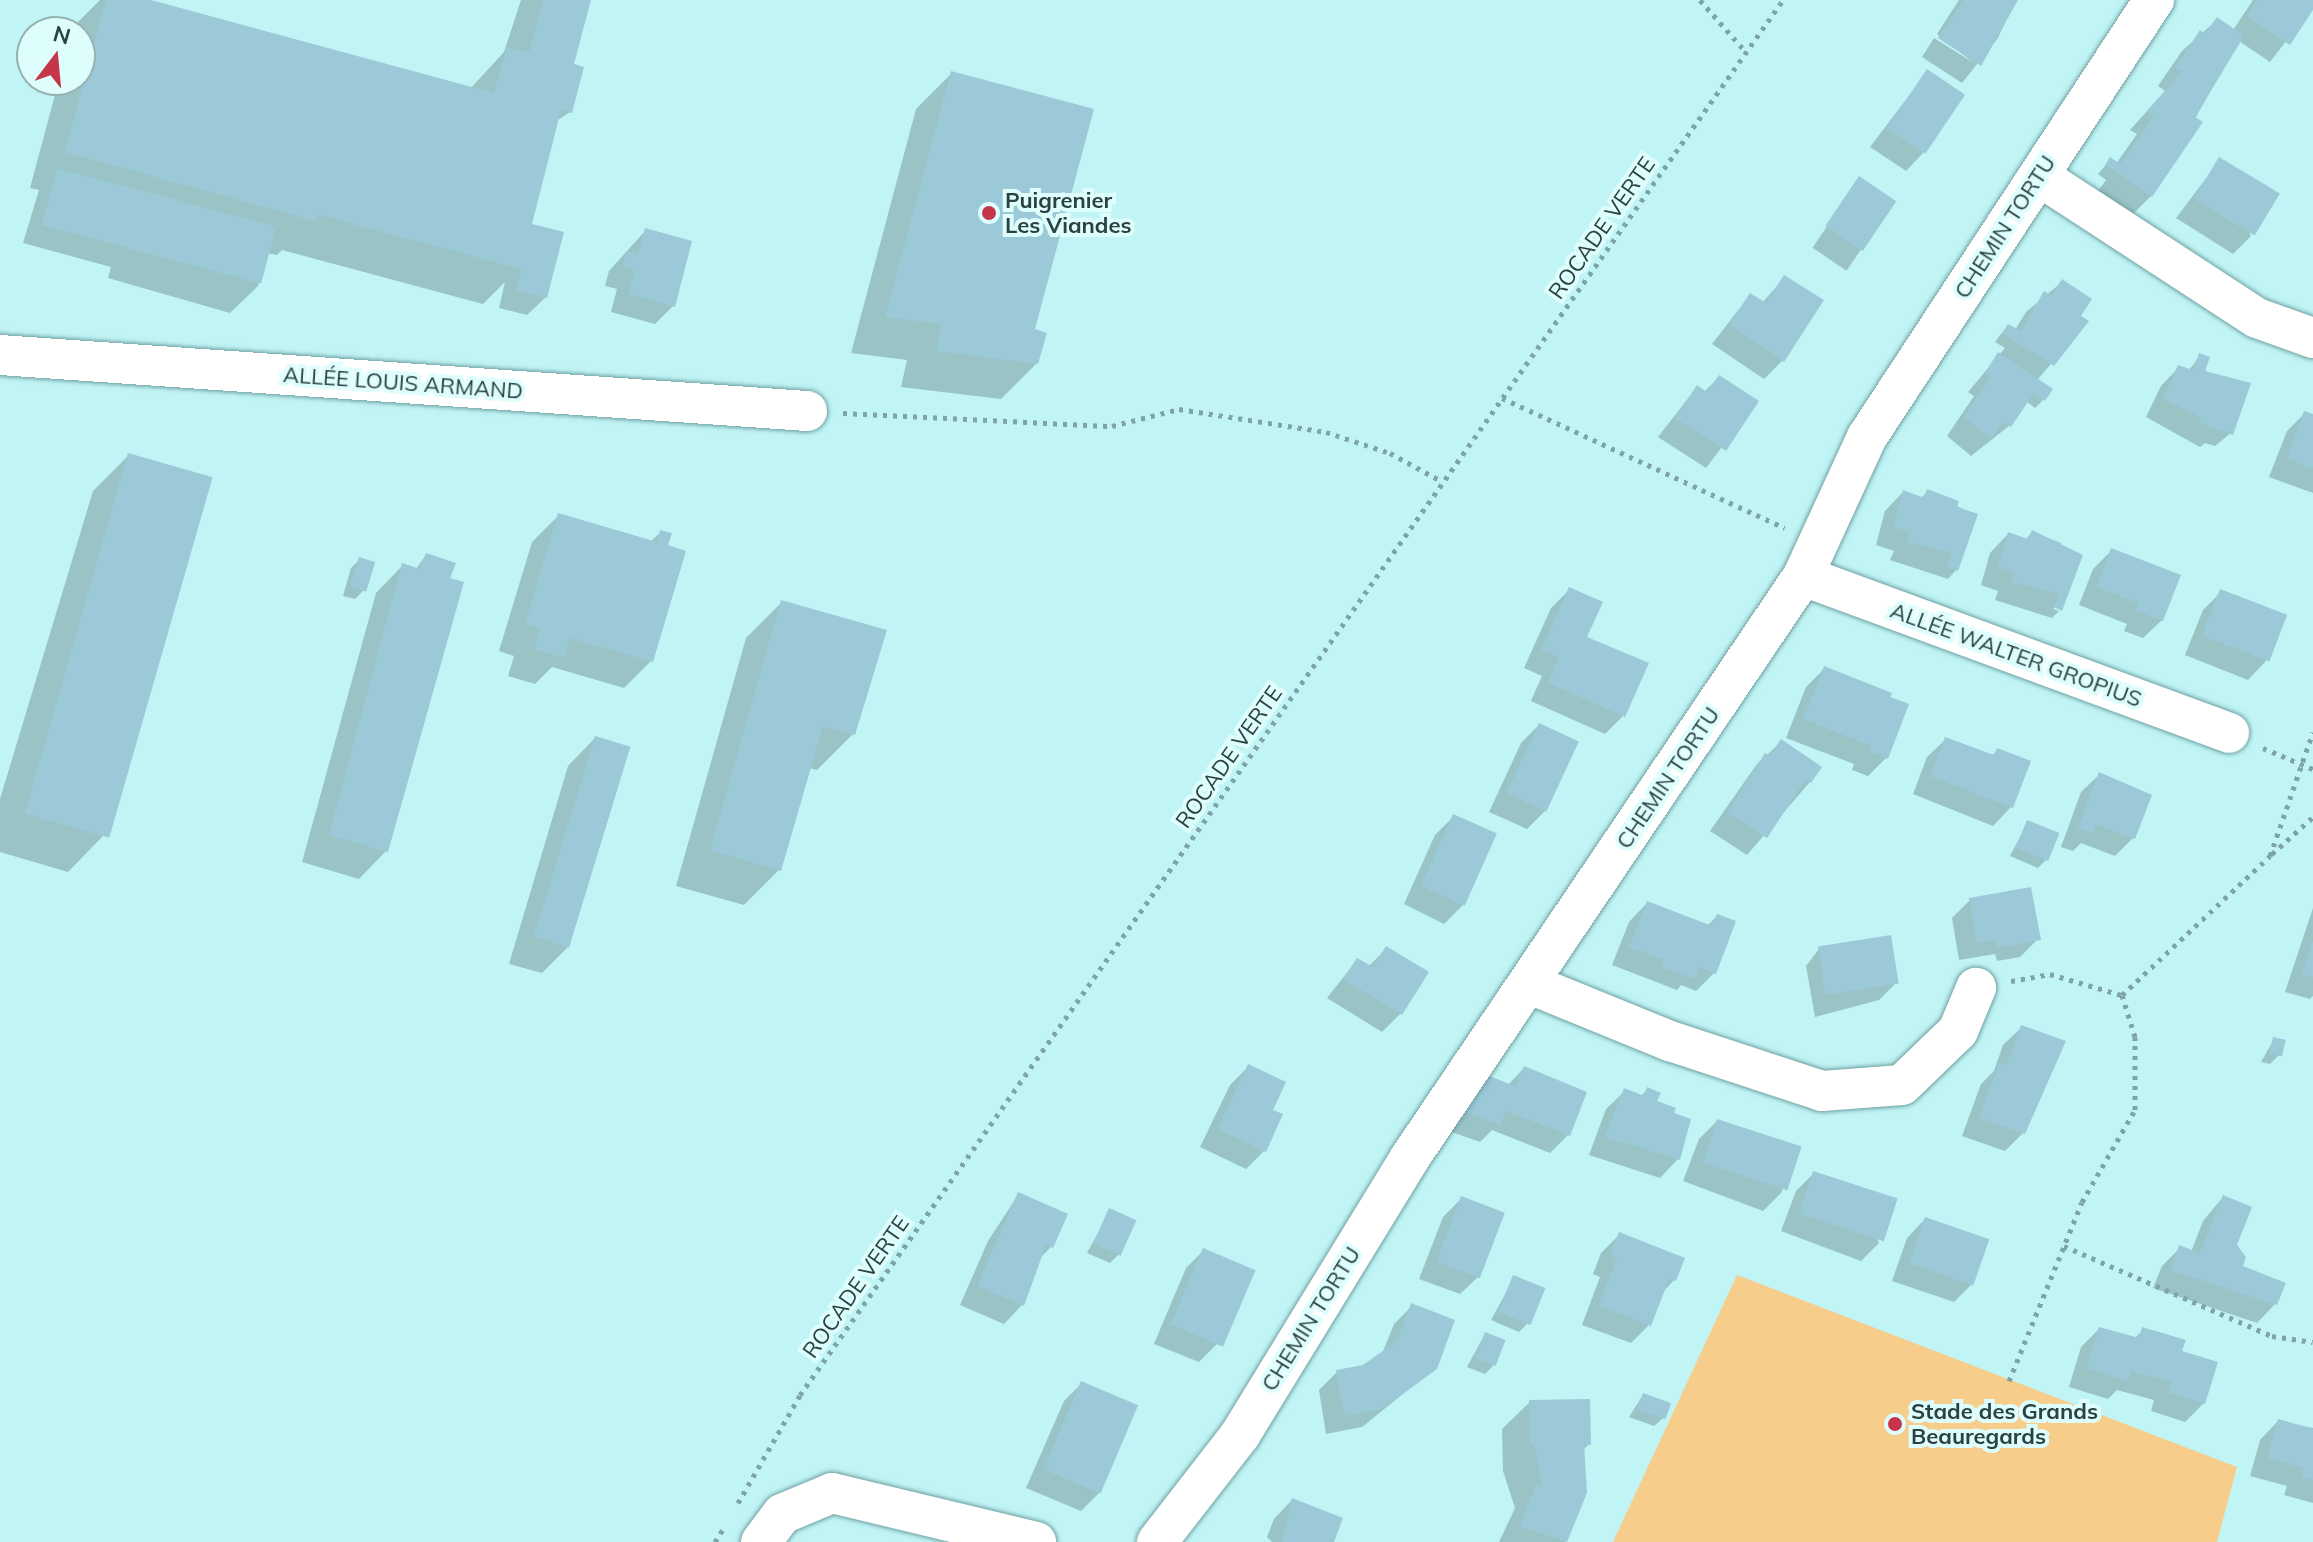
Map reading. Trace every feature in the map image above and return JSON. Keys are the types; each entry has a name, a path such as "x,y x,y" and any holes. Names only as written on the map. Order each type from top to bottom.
{"street":[{"name":"CHEMIN TORTU","path":"1157,1542 1240,1435 1409,1159 1530,984 1811,560 1867,437 2154,0"},
{"path":"2039,176 2257,318 2313,338"},
{"name":"ALLÉE LOUIS ARMAND","path":"0,355 807,411"},
{"name":"ALLÉE WALTER GROPIUS","path":"1811,560 2229,733"},
{"path":"1530,984 1670,1041 1822,1091 1902,1085 1958,1031 1976,988"},
{"path":"761,1542 782,1514 832,1493 1036,1542"}],"path":[{"path":"1700,0 1746,52"},
{"name":"ROCADE VERTE","path":"715,1542 800,1395 1783,0"},
{"path":"1502,398 1811,560"},
{"path":"807,411 1112,426 1179,409 1326,432 1390,453 1443,482"},
{"path":"2270,856 2313,732"},
{"path":"2229,733 2313,769"},
{"path":"2122,995 2313,817"},
{"path":"1976,988 2050,974 2122,995"},
{"path":"2009,1381 2082,1202 2135,1110 2135,1037 2122,995"},
{"path":"2064,1246 2272,1336 2313,1342"}],"shaded area":[{"name":"Stade des Grands Beauregards","path":"1737,1275 2237,1467 2217,1542 1613,1542"}],"building":[{"path":"106,0 151,0 494,93 507,47 529,52 543,0 591,0 574,64 584,67 572,113 561,110 532,224 564,232 547,298 516,290 521,269 319,215 315,221 65,152 80,96 96,96 96,37"},
{"path":"1963,0 2018,0 1981,66 1938,38"},
{"path":"2257,0 2313,0 2313,10 2290,45 2247,16"},
{"path":"2217,17 2244,36 2195,117 2203,122 2152,197 2105,165 2110,157 2120,164 2154,115 2147,111 2182,72 2175,68 2200,30 2205,34"},
{"path":"1927,69 1965,95 1925,154 1887,128"},
{"name":"Puigrenier Les Viandes","path":"951,71 1094,109 1035,329 1047,333 1038,364 936,351 942,324 885,317"},
{"path":"2219,157 2280,194 2255,236 2194,199"},
{"path":"57,168 276,227 261,284 42,225"},
{"path":"1859,176 1896,201 1863,251 1825,226"},
{"path":"645,228 692,241 675,307 628,294 634,271 622,267 627,251 638,254"},
{"path":"1784,275 1824,300 1784,362 1729,325 1750,293 1766,303"},
{"path":"2062,279 2092,299 2081,316 2089,321 2054,366 2002,333 2008,324 2021,331 2044,291 2051,296"},
{"path":"1998,352 2053,389 2045,401 2034,393 2011,427 2002,422 1991,439 1964,417 1991,377 1985,373"},
{"path":"2199,353 2210,357 2205,371 2251,383 2233,435 2199,422 2201,417 2163,399 2178,365 2193,370"},
{"path":"1719,375 1759,401 1726,451 1675,418 1697,385 1707,392"},
{"path":"2304,411 2313,414 2313,469 2286,459"},
{"path":"128,453 213,477 109,838 25,813"},
{"path":"1927,489 1959,501 1957,507 1978,514 1958,571 1947,567 1952,553 1907,542 1910,532 1893,527 1903,490 1924,498"},
{"path":"558,513 657,542 660,530 672,533 668,545 686,551 653,662 570,638 564,658 534,649 540,628 525,624"},
{"path":"2032,530 2083,555 2062,611 2054,607 2059,594 2011,582 2015,573 1998,567 2008,532 2028,539"},
{"path":"2111,548 2181,575 2163,621 2135,610 2138,603 2096,587"},
{"path":"426,553 456,563 450,578 464,582 388,852 329,835 402,563 420,569"},
{"path":"359,557 375,562 366,592 350,587"},
{"path":"1569,587 1603,602 1587,637 1649,663 1625,717 1548,683 1559,657 1541,650"},
{"path":"2220,589 2287,615 2269,661 2202,636"},
{"path":"781,600 887,630 855,735 823,726 781,871 710,850"},
{"path":"1824,666 1892,693 1890,697 1909,704 1888,759 1869,752 1871,746 1803,719"},
{"path":"1539,723 1579,742 1546,811 1506,793"},
{"path":"595,736 630,747 569,948 534,937"},
{"path":"1945,737 1994,755 1997,748 2031,761 2013,808 1930,776"},
{"path":"1781,739 1822,767 1811,783 1805,780 1767,838 1727,812 1765,753 1770,755"},
{"path":"2099,772 2152,795 2135,839 2096,825 2093,834 2078,828"},
{"path":"1453,814 1497,834 1465,906 1421,886"},
{"path":"2027,820 2059,833 2048,861 2016,848"},
{"path":"2031,887 2041,940 1996,948 1995,940 1977,943 1969,898"},
{"path":"1647,901 1712,926 1717,914 1736,921 1716,974 1699,967 1695,979 1661,967 1664,960 1629,947"},
{"path":"1891,935 1899,983 1826,995 1818,947"},
{"path":"2313,942 2313,977 2302,974"},
{"path":"1386,946 1429,972 1402,1015 1343,979 1357,958 1373,967"},
{"path":"2021,1025 2066,1041 2025,1134 1979,1118 1999,1063 2006,1066"},
{"path":"2273,1037 2286,1040 2282,1056 2269,1054"},
{"path":"1248,1064 1286,1082 1273,1110 1283,1114 1266,1152 1217,1129"},
{"path":"1524,1066 1587,1092 1570,1136 1506,1111 1500,1125 1465,1112 1489,1076 1515,1086"},
{"path":"1647,1087 1661,1093 1657,1101 1676,1108 1674,1113 1691,1119 1680,1160 1605,1137 1624,1088 1644,1096"},
{"path":"1717,1119 1802,1147 1787,1190 1703,1163"},
{"path":"1813,1171 1898,1199 1884,1241 1799,1214"},
{"path":"1018,1192 1068,1214 1053,1248 1046,1245 1024,1306 977,1286"},
{"path":"2223,1195 2252,1207 2237,1245 2246,1257 2243,1266 2286,1283 2277,1305 2170,1270 2179,1245 2200,1253"},
{"path":"1461,1196 1505,1213 1480,1278 1436,1261"},
{"path":"1109,1208 1136,1220 1121,1256 1093,1244"},
{"path":"1925,1217 1989,1239 1973,1285 1909,1263"},
{"path":"1619,1232 1685,1258 1676,1281 1669,1279 1651,1326 1598,1306 1617,1259 1610,1256"},
{"path":"1203,1248 1255,1270 1223,1347 1171,1324"},
{"path":"1513,1275 1545,1288 1530,1325 1498,1312"},
{"path":"1411,1303 1455,1320 1437,1369 1382,1409 1344,1416 1336,1370 1363,1365 1397,1341"},
{"path":"2099,1327 2139,1338 2142,1327 2186,1340 2182,1351 2218,1362 2205,1404 2168,1393 2171,1382 2131,1371 2128,1381 2086,1369"},
{"path":"1485,1332 1506,1340 1496,1366 1475,1358"},
{"path":"1081,1381 1138,1405 1101,1494 1043,1469"},
{"path":"1643,1393 1671,1403 1665,1419 1637,1409"},
{"path":"1590,1399 1591,1445 1584,1445 1587,1493 1567,1542 1520,1527 1536,1485 1542,1484 1534,1445 1530,1445 1529,1400"},
{"path":"2278,1419 2313,1429 2313,1480 2301,1477 2304,1468 2267,1458"},
{"path":"1292,1498 1343,1518 1334,1542 1282,1542"}],"place":[{"name":"Puigrenier Les Viandes","path":"989,213"},
{"name":"Stade des Grands Beauregards","path":"1895,1424"}]}
